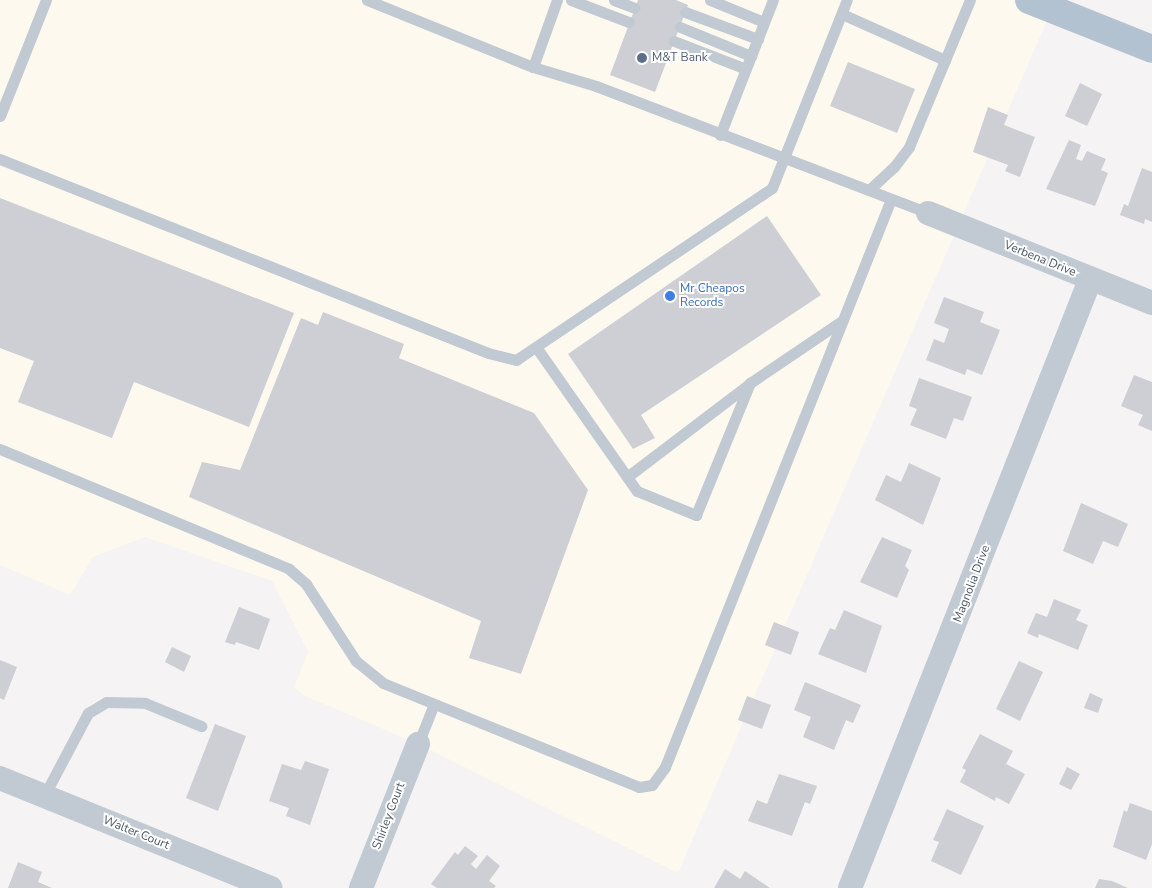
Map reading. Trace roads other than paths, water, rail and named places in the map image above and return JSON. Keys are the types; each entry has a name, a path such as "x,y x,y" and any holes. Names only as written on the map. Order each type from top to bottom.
{"main road":[{"path":"1029,0 1152,49"}],"street":[{"name":"Verbena Drive","path":"928,213 1090,280 1152,303"},
{"name":"Magnolia Drive","path":"850,888 1090,280"},
{"name":"Shirley Court","path":"361,888 418,744"},
{"name":"Walter Court","path":"0,778 271,888"}],"lane":[{"path":"0,116 46,0"},
{"path":"368,0 533,68 596,86 928,213"},
{"path":"533,68 558,0"},
{"path":"571,0 629,22"},
{"path":"614,0 634,8"},
{"path":"710,0 764,22"},
{"path":"720,135 773,0"},
{"path":"0,159 508,360 516,360 772,188 847,0"},
{"path":"869,190 909,147 970,0"},
{"path":"685,12 758,39"},
{"path":"842,14 945,60"},
{"path":"680,27 751,56"},
{"path":"674,40 746,69"},
{"path":"0,449 289,569 306,584 362,667 383,683 639,786 652,785 665,767 891,199"},
{"path":"627,477 750,383 843,320"},
{"path":"536,347 637,491 696,515 750,383"},
{"path":"44,796 88,713 106,702 145,703 201,726"},
{"path":"418,744 434,704"}],"place":[{"name":"M&T Bank","path":"642,58"},
{"name":"Mr Cheapos Records","path":"670,296"}]}
